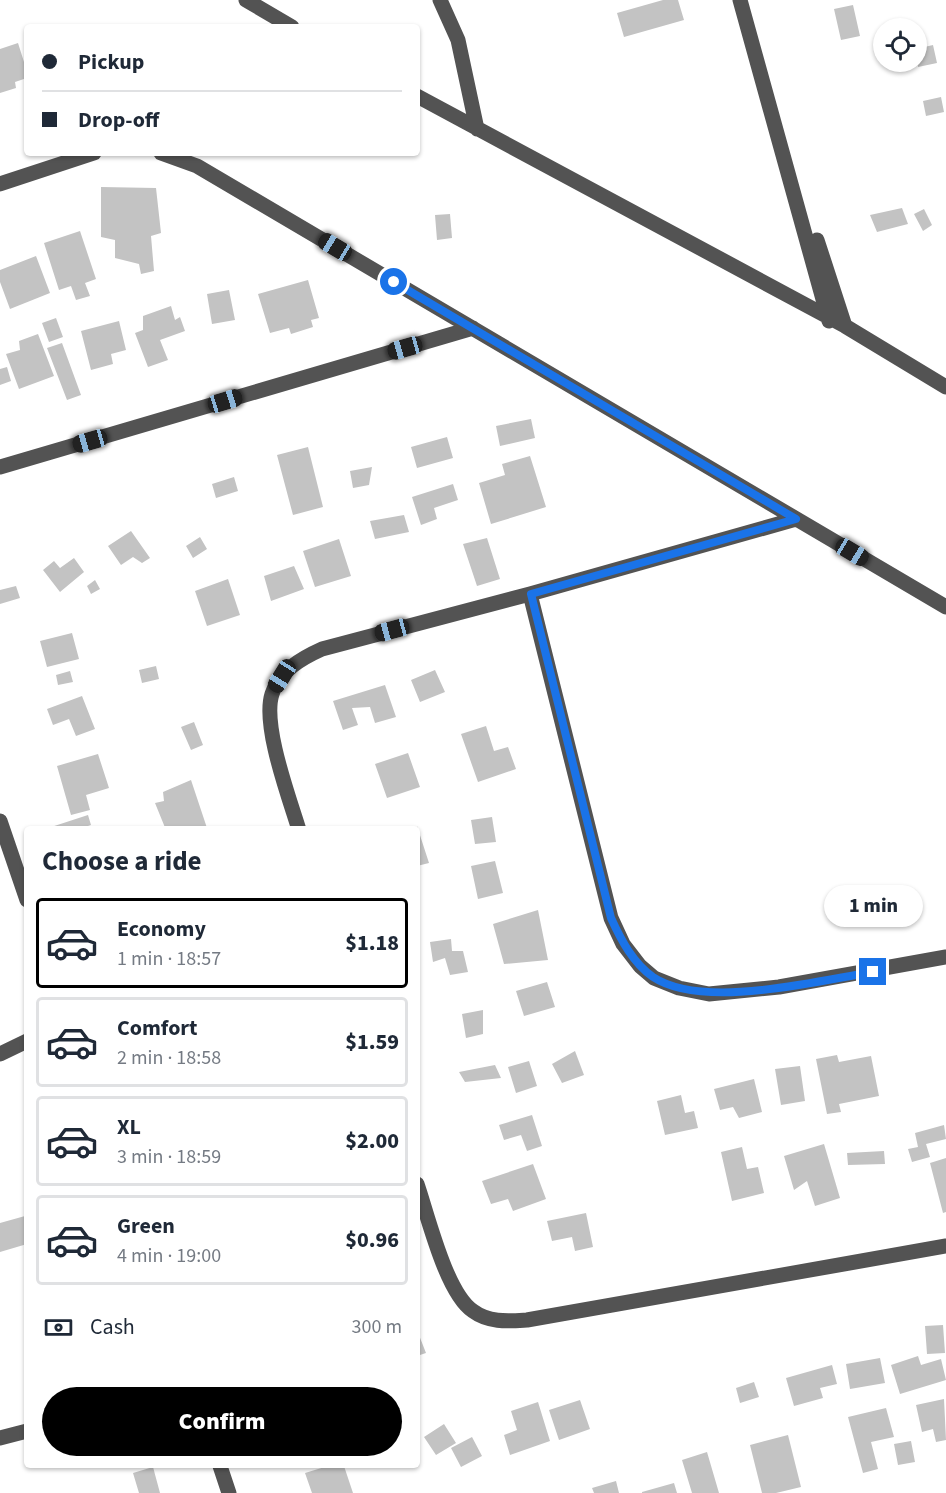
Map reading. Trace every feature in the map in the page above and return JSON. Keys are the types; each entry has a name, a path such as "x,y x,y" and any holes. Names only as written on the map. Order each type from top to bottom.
{"street":[{"path":"246,0 287,24"},
{"path":"440,0 458,40 477,129"},
{"path":"735,0 846,326"},
{"path":"740,0 831,326 946,380"},
{"path":"420,98 846,326 946,387"},
{"path":"0,184 85,156"},
{"path":"169,156 197,166 946,607"},
{"path":"0,467 473,328"},
{"path":"298,826 281,771 269,710 272,692 282,676 299,660 322,649 531,594 796,519"},
{"path":"531,594 611,918 623,944 640,966 654,978 680,988 709,994 779,987 946,957"},
{"path":"0,821 24,891"},
{"path":"0,1054 24,1042"},
{"path":"420,1193 454,1292 474,1312 501,1321 528,1320 946,1246"},
{"path":"0,1438 24,1432"},
{"path":"221,1468 229,1493"}],"building":[{"path":"663,0 678,0 684,20 624,37 617,13"},
{"path":"853,5 860,36 841,40 834,9"},
{"path":"18,43 24,62 24,79 15,82 16,88 0,93 0,49"},
{"path":"933,45 937,63 927,65 927,46"},
{"path":"941,97 944,112 926,116 923,101"},
{"path":"101,187 156,188 161,233 151,236 154,271 141,274 139,264 115,258 115,240 101,237"},
{"path":"902,208 908,224 877,232 870,215"},
{"path":"924,209 932,225 923,231 914,214"},
{"path":"450,214 452,238 437,240 435,215"},
{"path":"80,231 96,279 85,283 90,296 76,300 71,286 59,290 44,243"},
{"path":"36,256 50,293 10,309 0,282 0,270"},
{"path":"308,280 319,318 311,320 313,327 291,334 289,328 270,333 258,294"},
{"path":"229,290 235,320 212,324 207,294"},
{"path":"171,306 175,320 180,317 185,331 160,340 168,360 148,367 135,333 143,330 143,316"},
{"path":"56,318 63,337 49,342 42,323"},
{"path":"119,321 126,350 111,354 113,364 91,370 81,331"},
{"path":"38,334 54,376 19,389 6,354 20,350 19,341"},
{"path":"62,343 81,395 67,400 47,348"},
{"path":"7,367 11,381 0,385 0,369"},
{"path":"531,419 535,438 500,446 496,426"},
{"path":"447,437 453,458 417,468 411,447"},
{"path":"308,447 323,507 293,515 277,455"},
{"path":"530,456 546,507 491,524 479,483 505,475 502,464"},
{"path":"372,467 369,485 353,488 350,471"},
{"path":"234,477 238,491 216,498 212,484"},
{"path":"453,484 458,500 434,508 437,519 421,525 412,497"},
{"path":"404,515 409,532 375,539 370,521"},
{"path":"131,531 150,558 142,563 133,557 121,565 108,546"},
{"path":"200,537 207,549 193,558 186,546"},
{"path":"487,538 500,579 477,586 463,544"},
{"path":"339,539 351,576 315,587 303,551"},
{"path":"74,558 84,572 60,592 43,570 54,561 60,568"},
{"path":"294,566 304,589 271,601 264,576"},
{"path":"228,579 240,615 207,626 195,591"},
{"path":"95,580 100,589 91,594 87,586"},
{"path":"16,586 20,598 0,604 0,590"},
{"path":"72,633 79,659 47,667 40,641"},
{"path":"156,666 159,679 142,683 139,670"},
{"path":"435,670 445,692 420,702 411,680"},
{"path":"70,671 73,682 58,685 56,675"},
{"path":"385,685 396,717 375,723 370,707 352,708 358,725 343,730 333,701"},
{"path":"82,696 95,729 76,736 69,719 53,725 47,709"},
{"path":"194,722 203,745 191,750 181,727"},
{"path":"486,726 494,751 508,747 516,769 478,782 461,734"},
{"path":"408,753 420,787 387,798 375,764"},
{"path":"98,754 109,788 86,795 90,810 71,815 57,766"},
{"path":"191,780 206,826 164,826 155,803 164,801 163,792"},
{"path":"88,815 91,825 88,826 54,826"},
{"path":"492,817 496,842 475,844 471,820"},
{"path":"420,835 429,863 420,865"},
{"path":"495,861 503,893 478,899 471,866"},
{"path":"538,910 548,960 504,964 493,924"},
{"path":"451,939 452,951 463,951 468,972 450,975 445,958 433,962 430,942"},
{"path":"547,982 555,1007 524,1016 516,991"},
{"path":"483,1010 483,1034 466,1038 462,1014"},
{"path":"575,1051 584,1075 562,1083 552,1064"},
{"path":"837,1055 839,1062 871,1056 879,1096 839,1104 841,1112 827,1114 816,1059"},
{"path":"529,1061 537,1086 516,1093 508,1067"},
{"path":"495,1065 501,1078 465,1082 459,1072"},
{"path":"800,1066 805,1101 781,1105 775,1069"},
{"path":"754,1079 762,1112 739,1118 733,1107 720,1110 714,1089"},
{"path":"681,1095 685,1113 694,1111 698,1128 665,1135 657,1101"},
{"path":"532,1115 542,1146 527,1151 521,1135 504,1140 499,1125"},
{"path":"944,1125 946,1139 926,1144 930,1157 912,1162 908,1149 918,1147 915,1133"},
{"path":"824,1144 840,1198 815,1206 807,1181 794,1190 784,1156"},
{"path":"742,1147 747,1169 758,1167 764,1193 732,1201 721,1152"},
{"path":"884,1151 885,1164 848,1165 847,1153"},
{"path":"946,1158 946,1212 943,1213 930,1163"},
{"path":"533,1164 546,1199 513,1211 508,1199 491,1204 482,1181"},
{"path":"586,1213 593,1247 575,1251 572,1237 552,1241 547,1221"},
{"path":"24,1216 24,1245 0,1252 0,1223"},
{"path":"943,1325 945,1353 927,1354 925,1326"},
{"path":"420,1338 426,1353 420,1355"},
{"path":"918,1356 921,1365 941,1359 946,1380 900,1394 891,1365"},
{"path":"880,1358 885,1383 850,1389 846,1364"},
{"path":"832,1365 837,1384 820,1388 823,1398 794,1406 786,1378"},
{"path":"754,1382 759,1397 740,1403 736,1388"},
{"path":"944,1399 946,1440 936,1442 933,1429 922,1432 916,1405"},
{"path":"580,1400 590,1429 559,1440 549,1410"},
{"path":"538,1402 550,1441 510,1455 504,1435 517,1430 511,1411"},
{"path":"886,1408 894,1437 871,1442 878,1469 863,1473 848,1417"},
{"path":"444,1424 456,1443 436,1455 424,1437"},
{"path":"788,1435 801,1487 776,1493 762,1493 750,1445"},
{"path":"472,1437 482,1456 461,1467 451,1448"},
{"path":"911,1441 915,1462 898,1465 894,1444"},
{"path":"707,1452 719,1493 692,1493 682,1460"},
{"path":"153,1468 160,1493 139,1493 133,1473"},
{"path":"321,1468 345,1468 353,1493 312,1493 305,1473"},
{"path":"616,1481 619,1493 594,1493 592,1488"},
{"path":"674,1483 677,1493 642,1493 642,1492"}],"route":[{"path":"394,282 796,519 531,594 611,918 623,944 640,966 654,978 680,988 709,994 779,987 873,972"}]}
